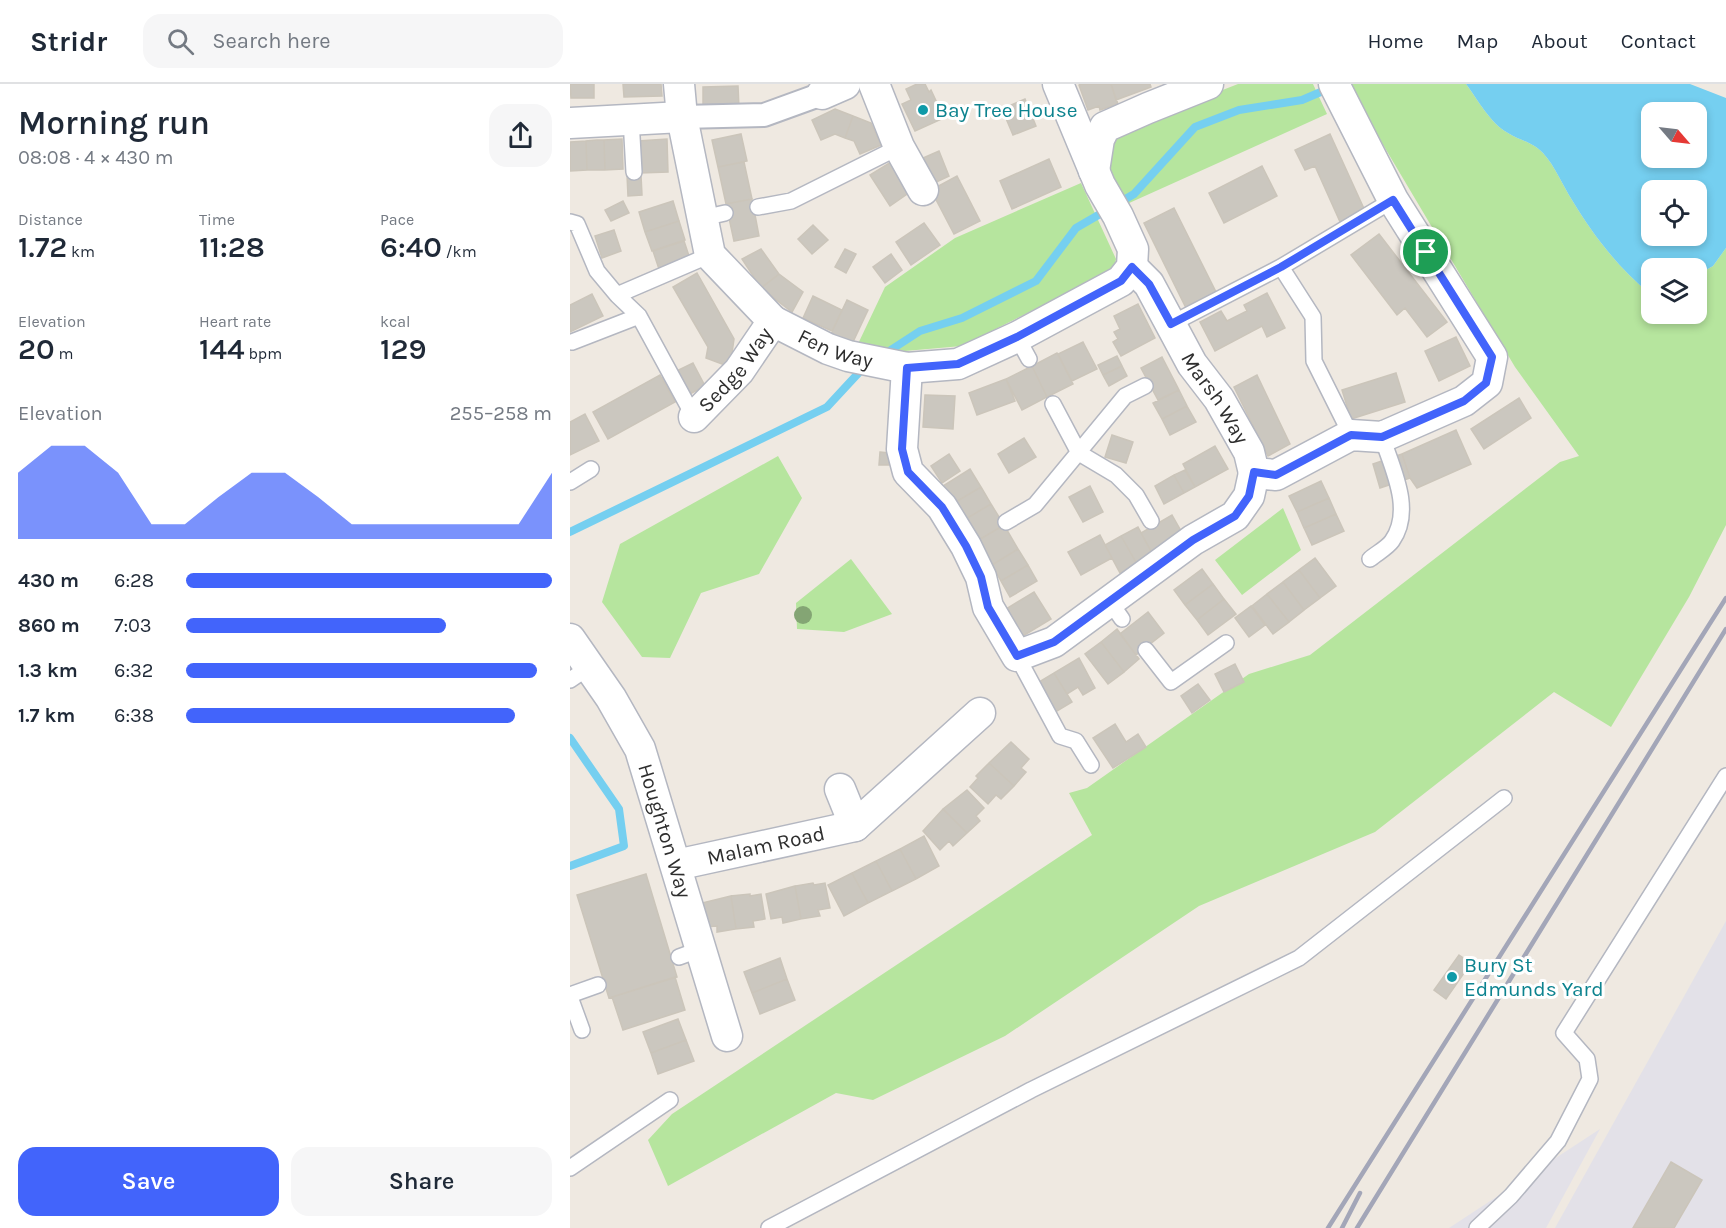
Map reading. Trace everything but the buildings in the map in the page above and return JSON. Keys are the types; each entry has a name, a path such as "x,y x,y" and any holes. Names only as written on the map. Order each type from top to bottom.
{"street":[{"path":"679,84 682,117 714,215 710,255"},
{"path":"874,84 899,147 923,190"},
{"path":"1058,84 1106,194 1133,249 1132,267"},
{"path":"1106,194 1099,139 1105,127 1208,84"},
{"path":"570,123 764,115 837,87"},
{"path":"897,366 902,449 908,472 942,507 969,544 981,577 988,607 1017,656 1054,642 1116,611 1168,553 1235,516 1249,496 1254,472 1276,475 1351,435 1382,437 1464,401 1486,383 1492,357 1393,200 1338,91"},
{"name":"Fen Way","path":"710,255 772,321 828,349 848,356 897,366 958,364 1023,348 1121,281 1132,267"},
{"name":"Marsh Way","path":"1132,267 1149,284 1192,364 1220,399 1249,452 1254,472"},
{"name":"Sedge Way","path":"694,417 739,371 772,321"},
{"name":"Houghton Way","path":"570,639 580,673 610,698 640,749 676,865 690,953 727,1036"},
{"path":"855,826 980,712"},
{"name":"Malam Road","path":"676,865 855,826 840,789"}],"lane":[{"path":"631,119 634,172"},
{"path":"758,207 791,201 899,147"},
{"path":"1171,324 1281,267 1393,200"},
{"path":"570,222 577,224 597,271 639,316 694,417"},
{"path":"617,295 710,255"},
{"path":"1281,267 1313,317 1314,361 1351,435"},
{"path":"572,342 639,316"},
{"path":"1006,522 1035,505 1125,396 1145,386"},
{"path":"1053,404 1078,453 1116,474 1136,495 1151,521"},
{"path":"1370,559 1392,542 1400,522 1401,496 1382,437"},
{"path":"570,482 591,469"},
{"path":"1146,650 1171,682 1226,644"},
{"path":"1017,656 1060,736 1076,741 1091,765"},
{"path":"1477,1228 1511,1196 1558,1141 1590,1079 1587,1059 1564,1033 1726,776"},
{"path":"769,1228 1031,1090 1299,958 1504,798"},
{"path":"582,1030 570,996 598,985"},
{"path":"570,1168 670,1100"}],"shaded area":[{"path":"1726,921 1726,1228 1555,1228"},
{"path":"1600,1129 1546,1228 1449,1228"}],"green space":[{"path":"1238,84 1313,84 1327,114 1127,204 1102,155 1110,134"},
{"path":"1347,84 1466,84 1485,111 1502,129 1535,146 1543,153 1598,239 1641,286 1641,324 1707,324 1707,269 1713,266 1726,248 1726,525 1689,597 1611,727 1554,692 1375,832 1199,906 1005,1036 873,1100 836,1093 668,1186 648,1140 672,1114 1092,835 1069,793 1087,788 1249,674 1310,655 1560,462 1579,456 1515,367"},
{"path":"1081,183 1116,259 1114,269 962,346 905,351 857,346 885,287 955,238"},
{"path":"778,456 802,498 759,574 701,593 670,658 642,657 602,602 620,544"},
{"path":"1283,508 1301,550 1242,595 1215,560"},
{"path":"851,559 892,614 844,632 797,629 796,603"}],"water":[{"path":"1466,84 1690,84 1726,98 1726,248 1713,266 1707,269 1707,258 1641,258 1641,286 1598,239 1543,153 1535,146 1502,129 1490,117"}],"waterway":[{"path":"1117,204 1134,194 1195,127 1239,110 1302,100 1330,88"},
{"path":"883,355 920,331 962,318 1036,281 1076,228 1107,210"},
{"path":"570,532 827,407 865,366"},
{"path":"570,738 619,809 624,846 570,866"}],"railway":[{"path":"1328,1228 1726,598"},
{"path":"1357,1228 1726,629"},
{"path":"1342,1228 1360,1193"}],"place":[{"name":"Bay Tree House","path":"923,110"},
{"name":"Bury St Edmunds Yard","path":"1452,977"}],"route":[{"path":"1393,200 1426,252 1492,357 1486,383 1464,401 1382,437 1351,435 1276,475 1254,472 1249,496 1235,516 1193,540 1054,642 1017,656 988,607 981,577 966,546 942,507 908,472 902,449 907,368 958,364 1017,337 1121,281 1132,267 1149,284 1171,324 1281,267 1393,200"}]}
